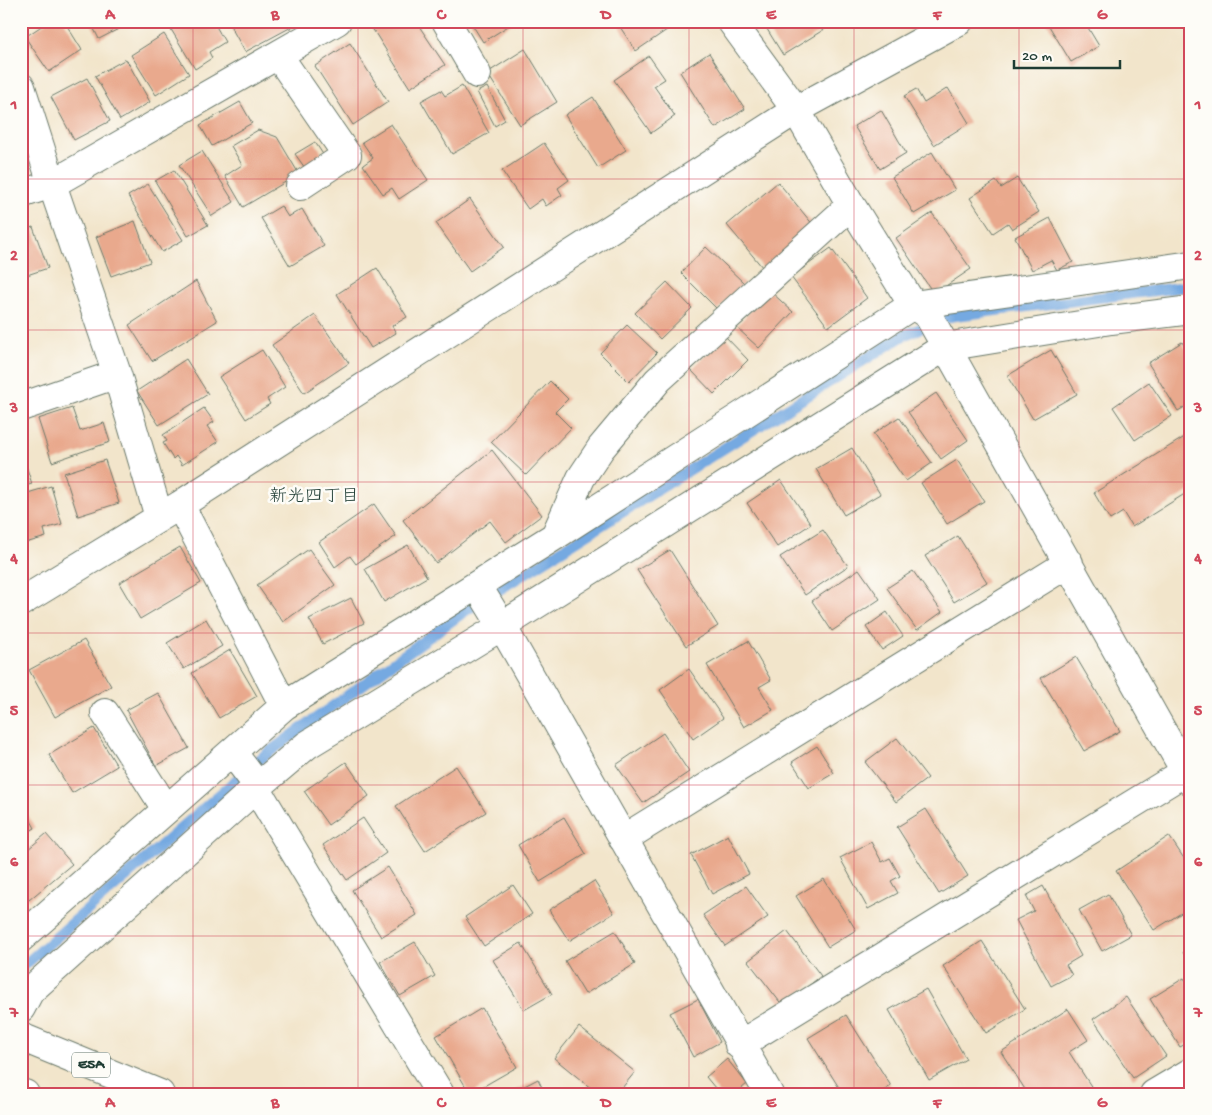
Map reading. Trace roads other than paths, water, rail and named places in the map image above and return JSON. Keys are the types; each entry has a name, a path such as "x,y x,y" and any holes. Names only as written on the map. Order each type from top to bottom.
{"main road":[{"path":"446,21 477,74"},
{"path":"731,21 796,110 851,205 931,325 1186,763 740,1044"},
{"path":"21,602 170,511 796,110 958,21"},
{"path":"21,194 52,184 278,55 328,24"},
{"path":"278,55 347,155 300,186"},
{"path":"21,87 117,374 170,511 284,706"},
{"path":"555,536 581,478 601,448 658,380 851,205"},
{"path":"21,1008 30,992 245,770 284,706 489,604 555,536 931,325 1191,265"},
{"path":"21,938 166,810 245,770 308,745 489,604 931,325 1110,320 1191,310"},
{"path":"21,407 117,374"},
{"path":"623,839 1069,564"},
{"path":"489,604 769,1094"},
{"path":"105,713 166,810"},
{"path":"245,770 440,1094"},
{"name":"E5A","path":"21,1037 160,1094"},
{"path":"1154,1094 1191,1072"}],"waterway":[{"path":"21,968 265,755 465,611 904,335 952,316 1191,286"}],"district":[{"name":"新光四丁目","path":"314,497"}]}
